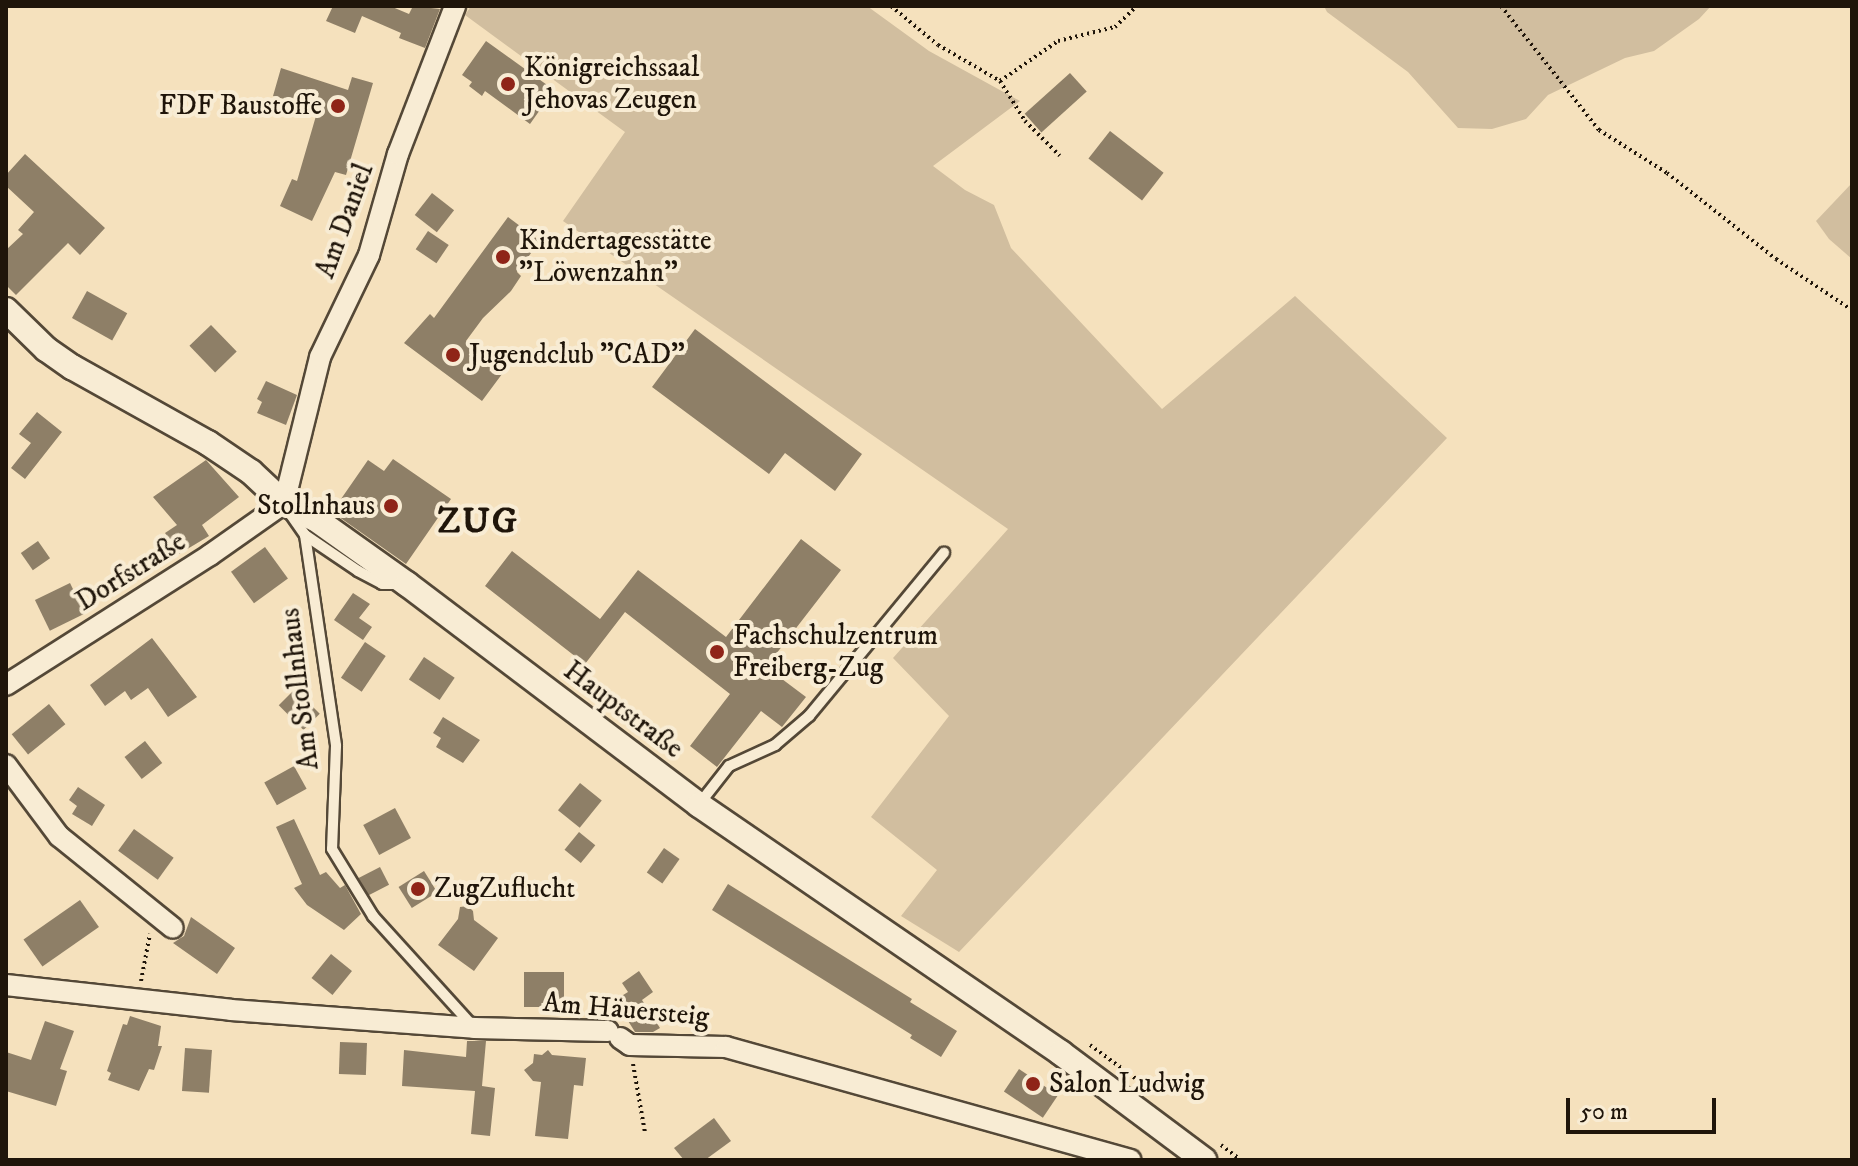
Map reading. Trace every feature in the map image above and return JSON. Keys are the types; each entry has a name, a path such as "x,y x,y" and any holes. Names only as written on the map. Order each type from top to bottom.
{"street":[{"name":"Am Daniel","path":"284,503 320,357 369,255 398,154 455,6"},
{"name":"Hauptstraße","path":"6,310 46,349 208,443 251,472 284,503 314,518 407,584 699,805 1061,1053 1204,1160"},
{"name":"Dorfstraße","path":"6,685 210,555 284,503"},
{"path":"6,765 59,836 173,928"},
{"name":"Am Häuersteig","path":"6,985 138,1001 726,1047 1131,1160"}],"lane":[{"path":"284,503 305,535 382,584 407,584"},
{"name":"Am Stollnhaus","path":"305,535 336,746 332,849 373,916 474,1028"},
{"path":"699,805 729,766 775,745 809,716 944,553"}],"path":[{"path":"891,6 938,45 1000,81 1025,121 1060,156"},
{"path":"1000,81 1058,41 1115,27 1137,6"},
{"path":"1501,6 1599,130 1667,173 1776,259 1852,310"},
{"path":"138,1001 154,912"},
{"path":"619,1038 645,1133"}],"shaded area":[{"path":"471,6 867,6 929,51 1020,101 933,166 965,190 994,205 1011,248 1162,409 1295,296 1447,438 959,952 901,916 937,870 871,817 949,716 893,658 1008,529 563,221 625,132 465,15"},
{"path":"1324,6 1711,6 1699,19 1654,51 1625,58 1548,95 1526,119 1492,129 1458,128 1408,72 1327,12"},
{"path":"1852,183 1852,259 1829,239 1816,221"}],"building":[{"path":"333,6 390,6 409,14 413,6 440,9 425,48 399,38 401,33 362,16 355,33 326,21"},
{"name":"Königreichssaal Jehovas Zeugen","path":"486,41 554,90 530,124 485,91 482,96 469,86 472,82 462,75"},
{"path":"281,68 348,90 352,77 373,83 346,175 335,172 312,221 280,206 292,179 297,181 318,109 273,96"},
{"path":"1070,73 1087,92 1041,132 1025,114"},
{"path":"1110,131 1164,173 1142,200 1088,159"},
{"path":"25,154 105,228 80,255 68,243 16,295 6,285 6,250 23,234 18,230 34,212 6,186 6,175"},
{"path":"432,193 454,210 437,232 415,215"},
{"path":"508,217 540,241 517,272 521,276 511,291 483,318 466,341 505,370 482,401 404,343 430,314 434,318"},
{"path":"428,231 449,245 436,263 416,249"},
{"path":"87,291 127,313 112,340 72,318"},
{"path":"211,325 237,352 215,372 189,346"},
{"path":"695,329 862,454 835,491 785,453 769,474 652,387"},
{"path":"266,381 297,395 286,425 257,413 262,402 257,399"},
{"path":"37,412 62,432 25,479 11,468 31,443 19,434"},
{"name":"Stollnhaus","path":"393,459 451,499 406,564 332,512 368,460 384,471"},
{"path":"206,460 239,497 202,525 209,536 179,554 165,533 177,525 153,497"},
{"name":"Fachschulzentrum Freiberg-Zug","path":"801,539 841,570 766,667 806,697 782,727 761,711 717,767 690,746 730,694 625,612 585,664 485,586 512,551 600,619 638,570 726,637"},
{"path":"38,541 50,558 33,570 21,553"},
{"path":"265,547 288,579 254,603 231,572"},
{"path":"70,583 85,614 50,631 35,600"},
{"path":"353,593 370,604 359,618 372,627 363,640 334,620"},
{"path":"152,638 197,697 168,717 148,688 131,700 125,691 105,706 90,685"},
{"path":"365,642 386,656 362,692 341,678"},
{"path":"424,657 455,678 440,700 409,679"},
{"path":"295,689 320,714 303,730 279,705"},
{"path":"49,704 65,724 28,754 12,734"},
{"path":"443,717 480,740 463,763 436,747 441,738 433,733"},
{"path":"145,741 162,763 142,779 125,757"},
{"path":"294,766 307,789 277,805 264,782"},
{"path":"580,783 602,801 580,828 558,810"},
{"path":"78,787 105,805 92,826 72,814 77,806 69,800"},
{"path":"395,808 411,838 379,855 363,825"},
{"path":"294,819 320,875 326,872 340,888 345,885 361,914 344,930 307,905 294,888 302,884 276,827"},
{"path":"134,829 174,858 158,880 118,851"},
{"path":"579,832 595,845 581,863 565,850"},
{"path":"664,848 680,859 662,883 647,873"},
{"path":"380,867 389,885 368,896 359,878"},
{"name":"ZugZuflucht","path":"424,871 437,892 412,908 399,887"},
{"path":"728,884 912,999 910,1002 957,1031 941,1057 910,1038 912,1035 712,910"},
{"path":"80,900 99,927 42,967 23,940"},
{"path":"468,906 473,911 474,920 498,938 474,971 438,945 458,919 460,907"},
{"path":"191,917 235,948 217,974 173,943 184,936"},
{"path":"331,954 352,971 332,995 311,978"},
{"path":"639,971 653,992 642,1000 660,1028 653,1032 635,1032 615,1000 628,992 622,983"},
{"path":"524,972 564,972 564,1007 524,1007"},
{"path":"130,1016 161,1026 158,1046 162,1046 154,1070 149,1069 139,1091 108,1080 111,1073 107,1071 123,1024 127,1025"},
{"path":"45,1021 74,1031 60,1069 67,1071 56,1106 6,1091 6,1052 31,1060"},
{"path":"467,1041 486,1041 482,1086 495,1088 490,1136 471,1134 475,1091 402,1086 404,1050 466,1057"},
{"path":"340,1042 367,1043 366,1075 339,1074"},
{"path":"185,1048 212,1050 209,1093 182,1091"},
{"path":"548,1050 552,1055 586,1058 583,1086 574,1085 568,1139 535,1136 541,1082 533,1081 524,1070 533,1063 534,1054 542,1055"},
{"path":"1019,1069 1058,1095 1043,1118 1004,1091"},
{"path":"714,1118 731,1141 705,1160 684,1160 674,1148"}],"place":[{"name":"Königreichssaal Jehovas Zeugen","path":"508,84"},
{"name":"FDF Baustoffe","path":"338,106"},
{"name":"Kindertagesstätte \"Löwenzahn\"","path":"503,257"},
{"name":"Jugendclub \"CAD\"","path":"453,355"},
{"name":"Stollnhaus","path":"391,506"},
{"name":"Fachschulzentrum Freiberg-Zug","path":"717,652"},
{"name":"ZugZuflucht","path":"418,889"},
{"name":"Salon Ludwig","path":"1033,1084"}],"district":[{"name":"ZUG","path":"478,522"}]}
